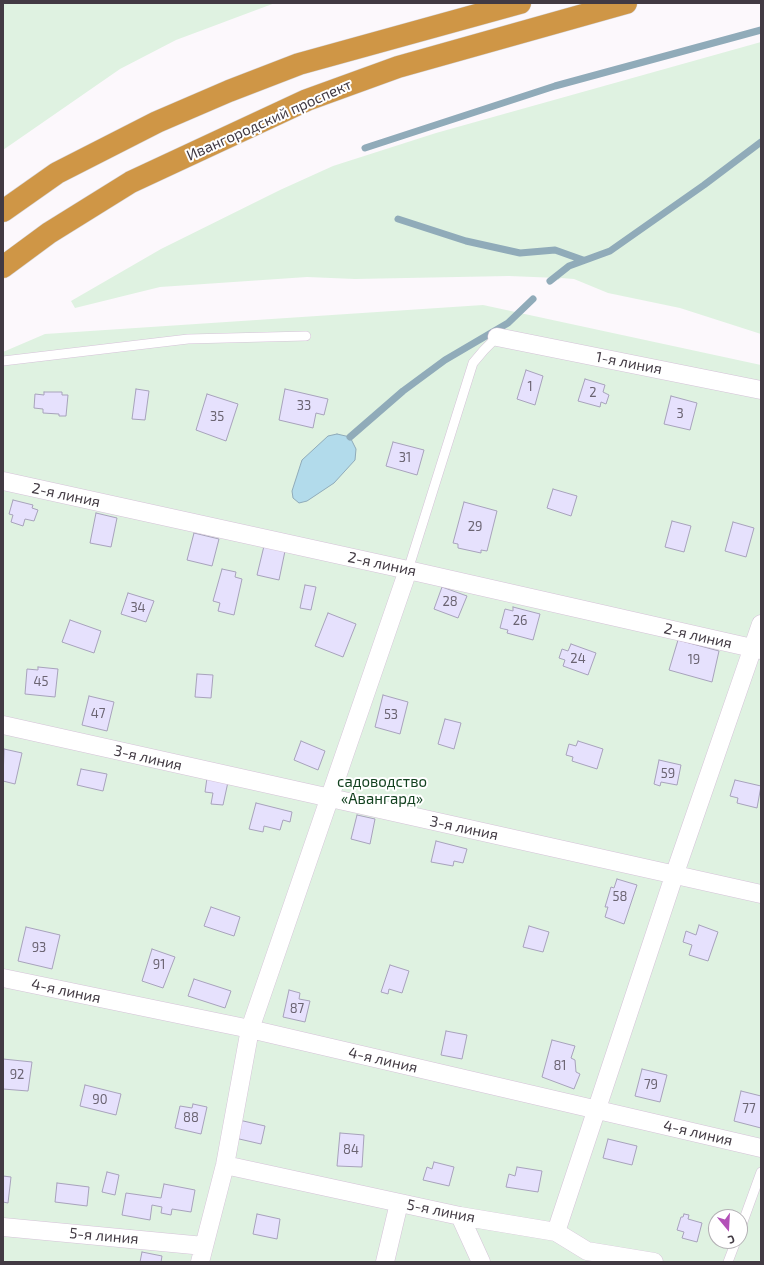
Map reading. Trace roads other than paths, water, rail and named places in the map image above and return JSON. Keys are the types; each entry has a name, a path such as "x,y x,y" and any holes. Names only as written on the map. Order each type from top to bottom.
{"highway":[{"path":"3,211 57,174 157,122 230,91 299,64 520,3"},
{"name":"Ивангородский проспект","path":"3,267 49,234 132,182 306,100 398,67 626,3"}],"street":[{"name":"1-я линия","path":"496,338 761,390"},
{"name":"2-я линия","path":"3,481 408,570 757,649"},
{"path":"202,1254 225,1165 250,1029 331,799 408,570"},
{"path":"556,1232 675,873 757,649 761,624"},
{"name":"3-я линия","path":"3,725 331,799 675,873 761,894"},
{"name":"4-я линия","path":"3,978 250,1029 761,1148"},
{"name":"5-я линия","path":"225,1165 460,1216 556,1232 587,1251 654,1262"},
{"path":"385,1262 399,1203"},
{"path":"460,1216 480,1262"},
{"name":"5-я линия","path":"3,1227 202,1254"}],"lane":[{"path":"3,361 188,339 306,336"},
{"path":"408,570 473,363 496,338"},
{"path":"748,1209 761,1172"},
{"path":"728,1262 733,1249"}],"water":[{"path":"337,434 350,437 356,449 355,460 334,483 307,501 299,503 293,498 292,491 302,460 328,436"}],"waterway":[{"path":"365,148 555,86 761,30"},
{"path":"550,281 569,266 610,251 704,185 761,142"},
{"path":"398,219 466,241 520,253 555,250 583,260"},
{"path":"350,437 403,391 445,360 508,323 533,299"}],"park label":[{"name":"садоводство «Авангард»","path":"382,790"}]}
